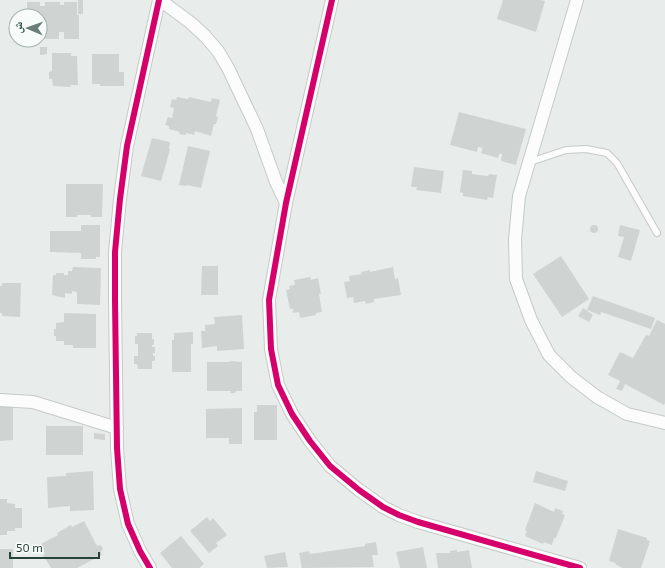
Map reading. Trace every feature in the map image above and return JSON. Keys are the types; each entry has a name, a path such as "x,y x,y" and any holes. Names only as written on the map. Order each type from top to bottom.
{"street":[{"path":"150,568 140,551 128,524 120,489 117,428 115,300 116,252 120,199 127,146 159,0 191,23 218,51 228,68 257,130 276,182 286,203"},
{"path":"332,0 286,203 270,300 271,350 278,385 292,414 330,466 359,490 383,507 399,515 579,568"},
{"path":"577,0 518,196 515,240 516,279 531,320 549,355 571,377 597,397 627,414 665,422"},
{"path":"0,400 33,402 117,428"}],"lane":[{"path":"528,163 566,150 586,149 607,153 617,163 657,234"}],"building":[{"path":"78,0 83,0 83,14 78,14"},
{"path":"503,0 545,1 536,32 497,19"},
{"path":"27,2 40,2 40,6 45,6 45,2 60,2 60,5 64,5 64,2 77,2 77,15 79,15 79,39 64,39 64,32 59,32 59,39 48,39 48,8 27,8"},
{"path":"40,48 47,48 47,54 40,55"},
{"path":"52,53 71,53 71,56 77,56 78,85 70,85 71,87 53,86 52,79 49,79 49,72 52,71"},
{"path":"92,54 119,54 119,72 124,72 124,86 100,86 100,84 92,84"},
{"path":"177,97 188,99 189,97 211,102 212,98 220,100 216,116 218,117 216,124 214,124 211,136 195,131 194,135 186,133 186,135 179,134 180,132 169,129 169,126 165,125 168,117 172,118 174,108 170,107 172,99 176,100"},
{"path":"459,112 526,129 516,165 501,161 502,154 499,154 498,158 481,153 483,148 478,147 477,152 450,145"},
{"path":"152,138 170,142 170,149 161,181 141,176"},
{"path":"188,146 210,151 201,188 179,185"},
{"path":"414,167 444,171 441,193 416,190 417,187 411,187"},
{"path":"463,170 472,171 472,174 488,176 489,174 497,175 493,198 488,197 487,200 463,196 463,193 460,192"},
{"path":"66,184 103,184 102,217 77,215 77,217 66,217"},
{"path":"81,225 100,225 100,257 96,257 96,259 81,259 81,253 50,252 50,231 81,231"},
{"path":"594,225 597,226 597,232 594,233 591,232 590,229 591,226"},
{"path":"620,225 640,230 631,261 618,257 624,237 618,236"},
{"path":"561,256 589,299 562,317 533,274"},
{"path":"202,266 218,266 218,295 201,295"},
{"path":"73,267 101,268 100,305 77,304 77,292 72,291 72,294 65,293 65,298 52,295 53,275 56,275 56,273 64,273 64,275 68,275 68,271 72,271"},
{"path":"393,267 395,279 398,278 401,295 374,299 374,302 366,304 365,301 354,303 353,297 347,298 344,282 350,281 349,276 362,274 361,272 370,270 370,272"},
{"path":"310,277 311,280 318,278 322,312 316,313 316,315 300,318 299,312 293,313 293,309 290,309 286,290 290,289 289,286 295,285 294,280"},
{"path":"2,283 21,283 20,317 2,316 2,313 0,313 0,286 2,286"},
{"path":"593,296 655,318 651,329 601,312 600,315 587,310"},
{"path":"583,308 593,315 589,322 578,316"},
{"path":"64,313 96,314 96,348 73,348 73,345 64,345 64,341 56,341 54,329 56,329 56,323 64,322"},
{"path":"242,315 244,349 217,351 217,346 202,348 201,331 205,331 205,325 215,324 214,317"},
{"path":"657,320 665,324 664,405 625,384 622,391 616,389 620,381 608,375 620,352 633,358 646,335 649,336"},
{"path":"193,332 193,344 191,344 191,372 172,372 172,340 174,340 174,333"},
{"path":"137,333 152,333 154,345 152,345 152,347 155,347 155,353 153,353 153,356 155,356 155,361 152,361 152,369 138,369 137,364 134,364 134,356 138,356 138,344 135,344 135,336 137,336"},
{"path":"207,362 242,362 242,391 230,393 231,391 207,391"},
{"path":"0,402 3,402 3,406 13,406 13,440 0,441"},
{"path":"257,405 277,405 277,440 254,440 254,412 257,412"},
{"path":"242,408 242,444 229,444 229,438 206,438 206,409"},
{"path":"46,426 83,426 83,455 46,455"},
{"path":"94,433 105,434 105,440 94,439"},
{"path":"93,471 94,510 70,511 70,506 48,508 47,477 66,476 66,473"},
{"path":"536,471 568,481 565,491 533,482"},
{"path":"0,499 7,499 7,503 15,504 15,508 22,508 22,528 15,528 15,531 7,531 7,535 0,535"},
{"path":"535,503 554,512 555,508 563,511 562,514 565,515 552,545 544,542 543,544 525,536 527,531 525,530"},
{"path":"207,517 210,521 213,518 227,535 216,543 218,546 209,553 190,531"},
{"path":"84,521 97,546 100,545 103,548 101,552 102,555 77,568 51,568 43,555 45,554 41,544 58,535 57,533 71,525 72,527"},
{"path":"618,529 647,538 647,540 650,541 641,568 622,568 615,564 616,563 609,561"},
{"path":"181,536 204,564 199,568 172,568 160,553"},
{"path":"376,542 378,555 372,555 374,567 302,568 299,553 309,551 310,554 365,546 365,544"},
{"path":"423,547 427,568 400,568 396,552"},
{"path":"0,549 13,549 13,568 0,568"},
{"path":"457,550 457,552 469,550 472,568 438,568 436,553 450,553 450,551"},
{"path":"285,552 288,567 267,568 264,556"}],"cycle path":[{"path":"150,568 140,551 128,524 120,489 117,448 115,252 127,146 159,0"},
{"path":"332,0 286,203 269,300 271,349 278,385 292,414 310,441 330,466 359,490 383,507 418,522 580,568"}]}
